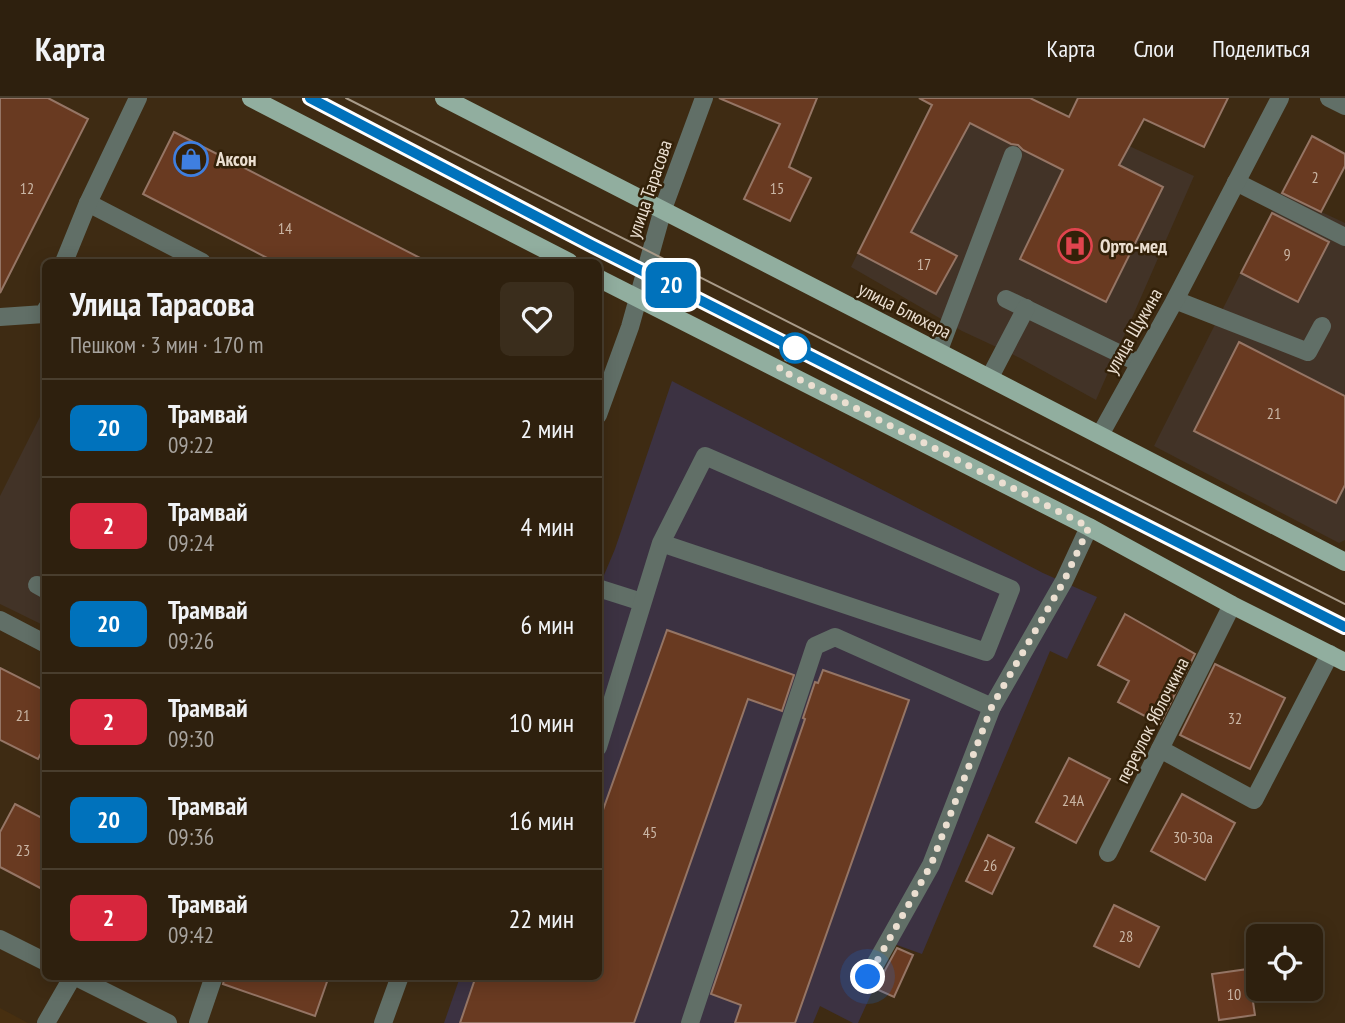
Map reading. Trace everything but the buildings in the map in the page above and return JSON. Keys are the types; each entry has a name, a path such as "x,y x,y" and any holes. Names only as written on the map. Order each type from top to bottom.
{"main road":[{"path":"251,98 563,259"},
{"name":"улица Блюхера","path":"444,98 663,209 710,236 939,350 1345,562"},
{"path":"602,280 1089,527 1232,606 1338,658"}],"street":[{"path":"65,259 88,203 138,98"},
{"name":"улица Тарасова","path":"602,404 630,327 663,209 704,98"},
{"name":"улица Щукина","path":"1100,435 1175,300 1280,98"},
{"path":"1329,98 1345,106"},
{"path":"939,350 1013,155"},
{"path":"1236,182 1345,237"},
{"path":"88,203 196,259"},
{"path":"1006,299 1139,363"},
{"path":"1175,300 1308,352 1322,326"},
{"path":"990,377 1026,308"},
{"path":"0,317 42,314"},
{"path":"602,734 661,543 705,456 1011,589 986,652 661,543"},
{"path":"868,977 931,865 992,706 1064,581 1089,527"},
{"path":"602,588 642,602"},
{"name":"переулок Яблочкина","path":"1108,853 1232,606"},
{"path":"0,620 42,642"},
{"path":"690,1023 815,646 835,637 992,706"},
{"path":"1160,750 1254,800 1338,658"},
{"path":"0,939 42,960"},
{"path":"46,1023 72,980"},
{"path":"82,980 168,1023"},
{"path":"198,1023 213,980"},
{"path":"383,1023 399,980"}],"shaded area":[{"path":"934,98 1031,98 1194,176 1096,400 1020,358 962,331 851,267"},
{"path":"1281,193 1345,223 1345,540 1339,543 1154,446"},
{"path":"672,381 1043,573 1097,597 1067,659 1050,651 922,954 894,944 858,1023 820,1006 813,1023 444,1023 459,980 602,980 602,580"},
{"path":"42,413 42,625 0,604 0,496"},
{"path":"0,1008 28,1023 0,1023"}],"tram line":[{"path":"310,98 591,245 1345,627"},
{"name":"20","path":"310,98 591,245 1345,627"},
{"path":"346,98 1345,604"}],"place":[{"name":"Аксон","path":"191,159"},
{"name":"Орто-мед","path":"1075,246"}],"route":[{"path":"795,348 779,369 1089,527 1064,581 992,706 931,865 868,977"}]}
